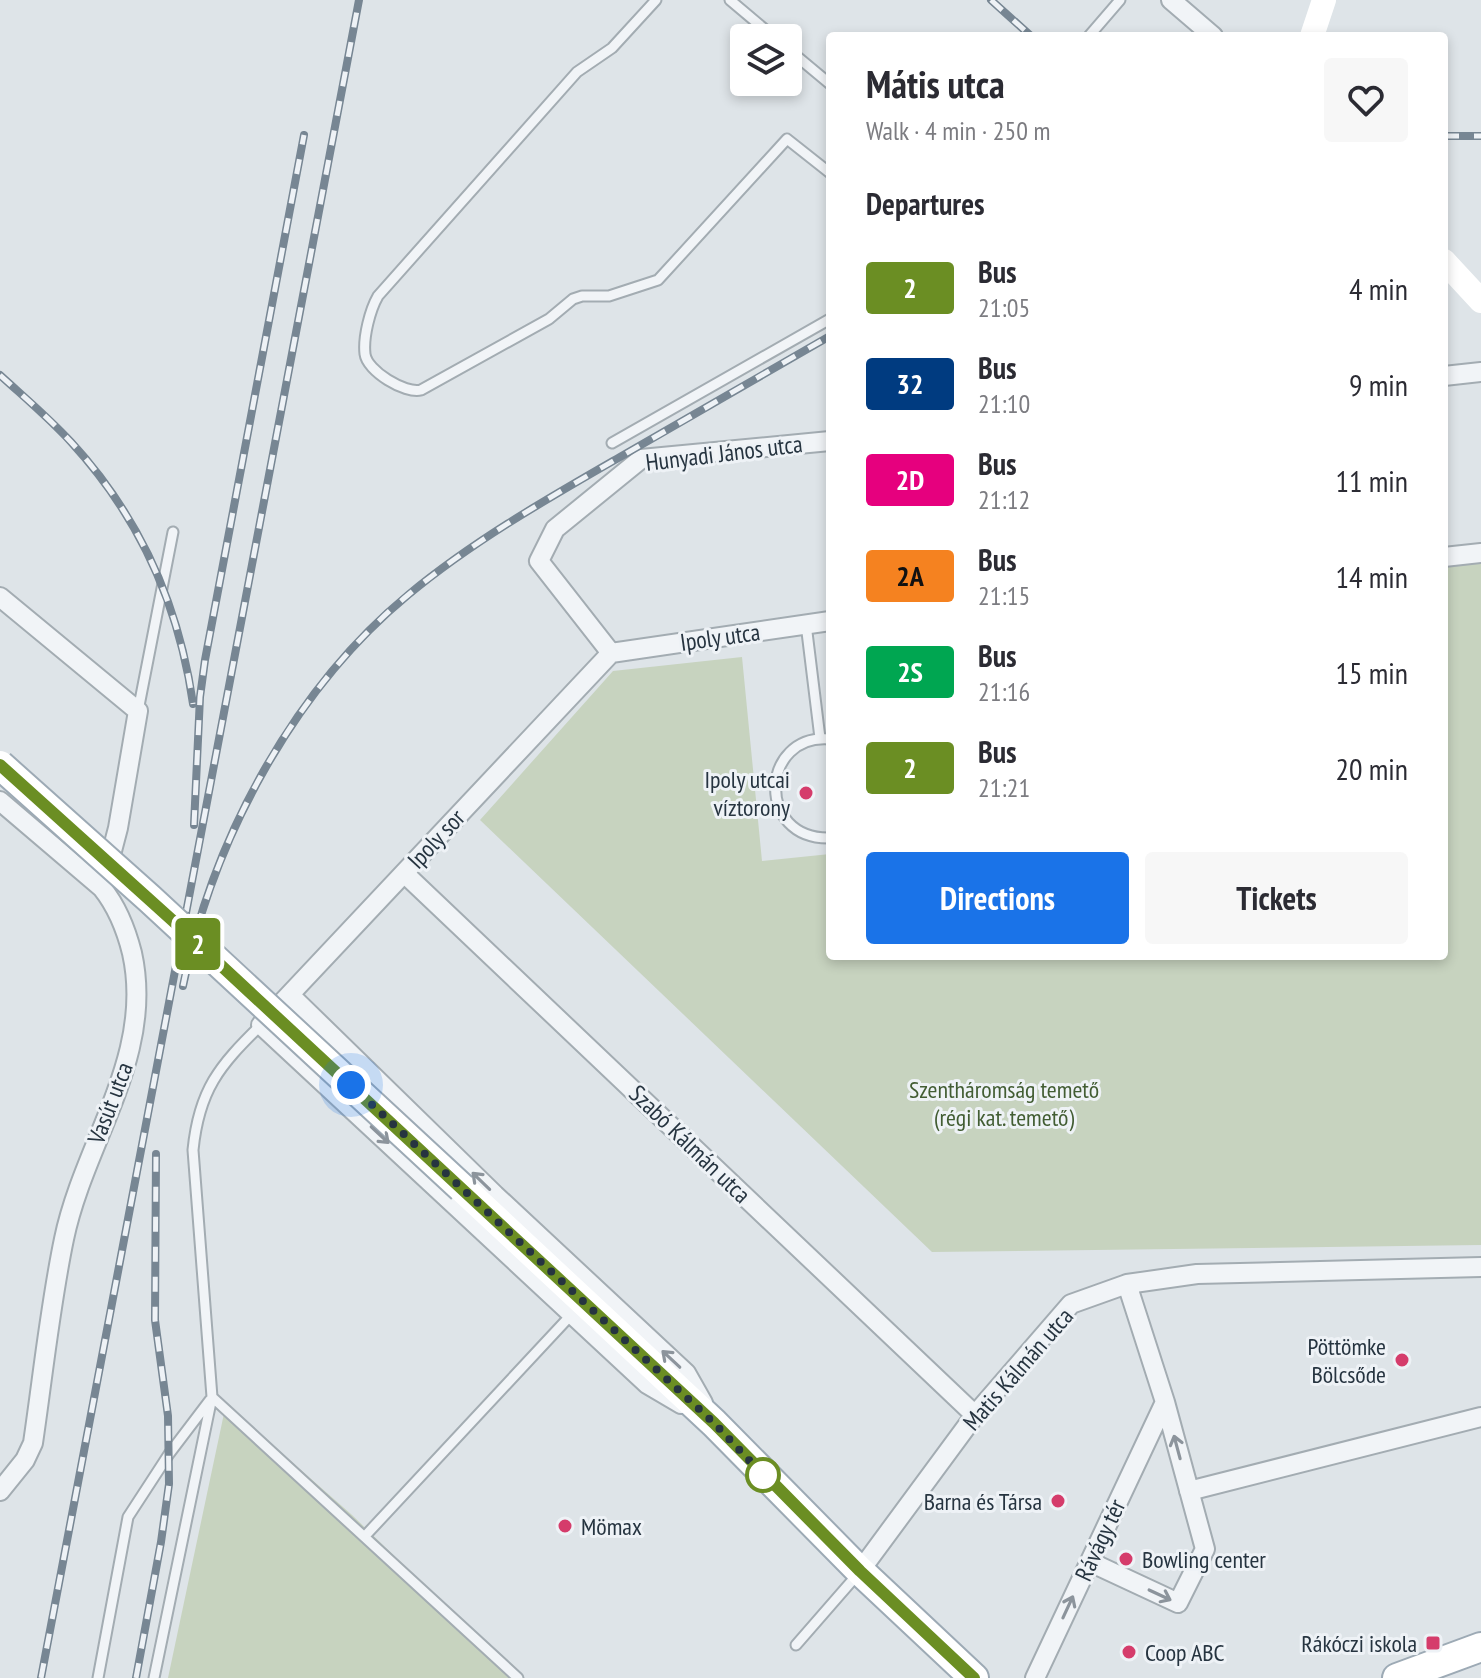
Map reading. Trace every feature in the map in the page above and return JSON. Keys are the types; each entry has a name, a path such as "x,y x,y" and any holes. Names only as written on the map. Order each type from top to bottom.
{"main road":[{"path":"0,765 161,910 714,1423 860,1571 974,1678"},
{"path":"1397,1678 1481,1647"}],"street":[{"path":"1171,0 1208,32"},
{"path":"1313,32 1324,0"},
{"path":"1448,265 1481,301"},
{"path":"1448,376 1481,372"},
{"name":"Hunyadi János utca","path":"611,653 539,561 555,529 641,459 826,441"},
{"path":"1448,557 1481,553"},
{"path":"0,597 138,711 118,828 102,888"},
{"name":"Ipoly utca","path":"611,653 826,622"},
{"name":"Ipoly sor","path":"261,1025 611,653"},
{"name":"Vasút utca","path":"0,801 102,888 123,924 134,964 137,1007 122,1078 85,1169 64,1237 33,1443 25,1460 0,1491"},
{"name":"Szabó Kálmán utca","path":"404,873 975,1415"},
{"path":"290,995 495,1195 686,1373 714,1423"},
{"path":"261,1025 647,1384 714,1423"},
{"name":"Matis Kálmán utca","path":"860,1571 975,1415 1071,1304 1127,1284 1197,1274 1481,1267"},
{"path":"1090,1562 1178,1603 1205,1549 1165,1402 1127,1284"},
{"name":"Rávágy tér","path":"1035,1678 1165,1402"},
{"path":"1189,1491 1481,1417"}],"lane":[{"path":"656,0 612,48 577,72 378,296 372,306 364,351 366,359 374,367 398,388 413,392 421,390 549,319 573,299 609,296 658,280 787,139 826,170"},
{"path":"730,0 758,24"},
{"path":"1092,32 1120,0"},
{"path":"802,61 826,81"},
{"path":"612,443 826,321"},
{"path":"138,711 173,532"},
{"path":"806,624 825,739 797,747 784,760 776,777 775,795 781,813 793,827 810,836 826,838"},
{"path":"154,1678 212,1397 193,1150 195,1123 202,1101 228,1057 261,1025"},
{"path":"365,1536 572,1314"},
{"path":"212,1397 518,1678"},
{"path":"98,1678 128,1517 169,1454 212,1397"},
{"path":"796,1645 860,1571"}],"green space":[{"name":"Szentháromság temető (régi kat. temető)","path":"1481,563 1481,1245 932,1252 480,820 613,671 742,657 762,861 826,854 826,960 1448,960 1448,567"},
{"path":"226,1404 352,1515 520,1678 168,1678"}],"railway":[{"path":"41,1678 359,0"},
{"path":"991,0 1027,32"},
{"path":"194,825 200,697 205,660 304,135"},
{"path":"1448,136 1481,136"},
{"path":"183,986 196,931 214,877 263,772 328,676 367,633 433,575 511,522 826,338"},
{"path":"0,375 71,442 117,500 136,531 178,632 193,704"},
{"path":"136,1678 169,1484 168,1416 155,1320 156,1154"}],"bus line":[{"name":"2","path":"0,765 172,920 714,1423 860,1571 974,1678"}],"place":[{"name":"Ipoly utcai víztorony","path":"806,793"},
{"name":"Pöttömke Bölcsőde","path":"1402,1360"},
{"name":"Barna és Társa","path":"1058,1501"},
{"name":"Mömax","path":"565,1526"},
{"name":"Bowling center","path":"1126,1559"},
{"name":"Rákóczi iskola","path":"1433,1643"},
{"name":"Coop ABC","path":"1129,1652"}],"route":[{"path":"351,1085 714,1423 763,1475"}]}
